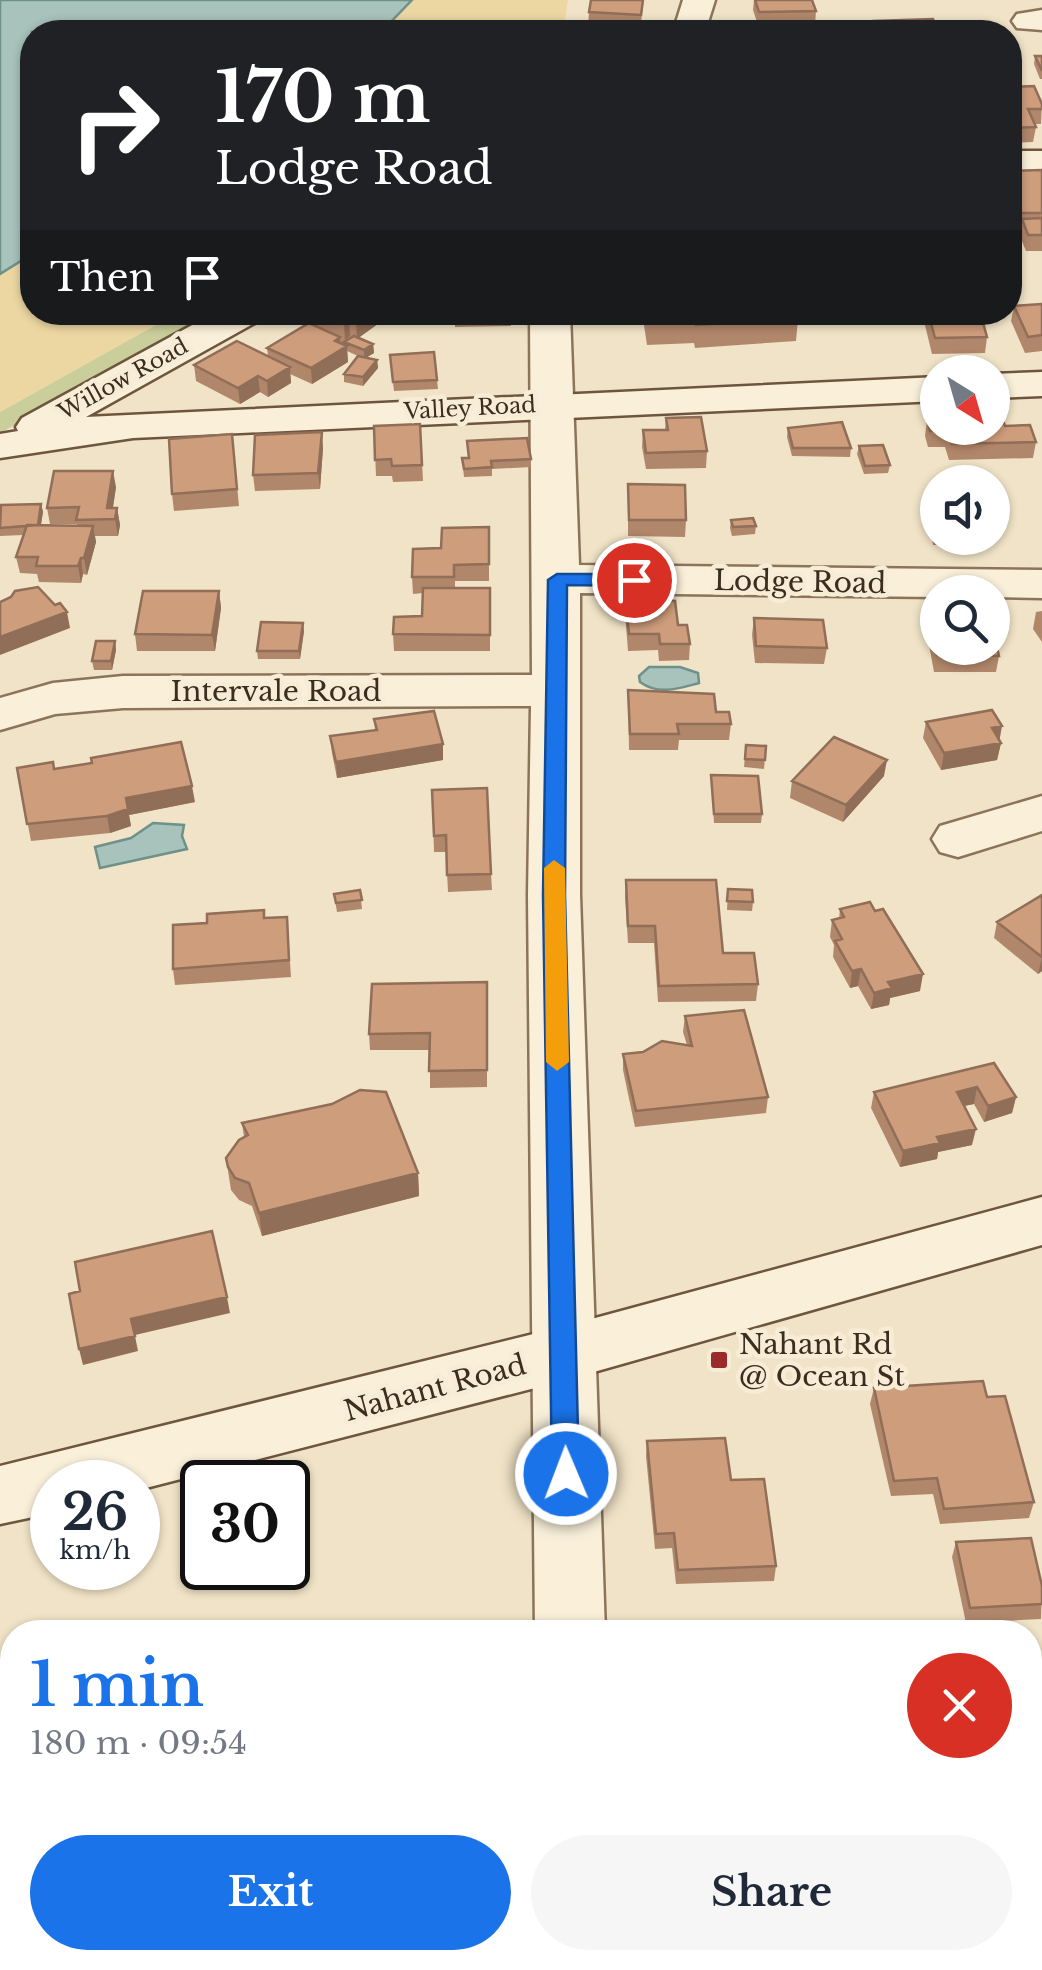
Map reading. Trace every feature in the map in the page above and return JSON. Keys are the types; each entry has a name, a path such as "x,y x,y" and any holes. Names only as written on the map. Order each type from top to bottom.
{"street":[{"name":"Willow Road","path":"2,447 222,325"},
{"path":"550,325 557,580 554,895 570,1620"},
{"path":"1010,385 1042,384"},
{"name":"Valley Road","path":"2,447 95,428 132,425 920,389"},
{"name":"Lodge Road","path":"557,580 1042,584"},
{"name":"Intervale Road","path":"0,714 53,700 123,692 555,690"},
{"path":"958,839 1042,812"},
{"name":"Nahant Road","path":"145,1460 562,1354 1042,1220"},
{"name":"Nahant Road","path":"0,1495 30,1488"}],"green space":[{"path":"156,325 202,325 0,433 0,412"}],"sand":[{"path":"412,0 568,0 565,20 393,20"},
{"path":"20,262 20,325 156,325 0,412 0,274"}],"water":[{"path":"0,0 412,0 393,20 20,20 20,262 0,274"},
{"path":"649,667 680,667 698,673 699,683 670,690 655,689 640,682 639,676"},
{"path":"153,823 184,825 182,836 187,849 100,868 95,847 131,838"}],"building":[{"path":"591,0 643,0 641,15 589,12"},
{"path":"755,0 812,0 816,11 759,12"},
{"path":"1022,86 1034,86 1042,104 1042,109 1028,109 1036,127 1022,128"},
{"path":"1042,170 1042,213 1022,213 1022,171"},
{"path":"1042,218 1042,235 1028,235 1022,219"},
{"path":"1042,304 1042,335 1028,337 1022,324 1022,305"},
{"path":"306,325 340,337 335,341 347,346 311,368 267,348"},
{"path":"932,325 984,325 987,337 935,338"},
{"path":"354,336 373,344 364,350 344,342"},
{"path":"237,341 290,367 267,381 258,376 238,388 194,365"},
{"path":"434,352 437,380 393,382 390,355"},
{"path":"358,356 377,360 363,377 344,374"},
{"path":"701,417 707,451 646,453 643,430 668,430 666,418"},
{"path":"842,422 851,448 793,448 788,428"},
{"path":"420,424 422,465 392,466 391,459 375,460 374,426"},
{"path":"1030,425 1036,442 1010,443 1010,426"},
{"path":"322,432 318,473 253,475 255,435"},
{"path":"232,434 237,489 172,494 169,439"},
{"path":"527,438 531,459 491,461 492,467 464,469 462,458 469,458 467,441"},
{"path":"883,445 890,465 865,466 859,446"},
{"path":"54,471 113,471 107,508 117,508 115,519 76,520 79,507 47,508"},
{"path":"628,484 685,485 686,520 629,520"},
{"path":"41,504 38,525 0,528 1,505"},
{"path":"753,518 756,526 733,527 731,520"},
{"path":"27,525 93,526 78,566 36,566 38,557 16,557"},
{"path":"489,527 489,564 454,565 454,577 412,577 413,549 441,548 442,528"},
{"path":"38,587 67,612 0,637 0,602 15,591"},
{"path":"423,588 490,588 490,635 393,634 394,617 422,616"},
{"path":"143,591 219,591 212,635 135,634"},
{"path":"625,597 675,601 678,625 687,625 690,644 660,644 659,634 629,634"},
{"path":"754,618 823,620 827,648 756,646"},
{"path":"261,622 303,623 299,651 257,651"},
{"path":"96,641 115,641 111,661 92,661"},
{"path":"628,690 714,694 716,712 729,712 731,724 677,724 679,734 630,734"},
{"path":"992,710 1002,726 992,728 1001,743 944,753 926,722"},
{"path":"434,711 443,744 336,762 330,736 377,730 374,719"},
{"path":"834,737 887,760 846,805 792,781"},
{"path":"181,742 192,786 126,798 128,809 107,816 27,824 17,768 53,762 54,769 92,763 91,758"},
{"path":"746,745 766,746 765,760 745,759"},
{"path":"711,775 758,776 762,814 714,814"},
{"path":"487,788 491,874 447,875 446,835 434,836 432,790"},
{"path":"626,880 716,880 723,953 754,953 758,984 659,986 655,926 628,926"},
{"path":"728,889 752,890 753,902 727,901"},
{"path":"360,890 362,900 336,903 334,894"},
{"path":"1042,895 1042,957 997,922"},
{"path":"870,902 875,911 883,909 923,974 888,982 892,988 874,993 861,969 852,971 835,941 842,939 832,920 844,917 840,909"},
{"path":"264,910 264,918 287,917 289,960 173,969 173,925 207,923 207,914"},
{"path":"487,982 487,1070 429,1071 430,1033 369,1034 372,984"},
{"path":"744,1010 768,1097 636,1111 623,1054 643,1052 662,1041 692,1046 685,1016"},
{"path":"994,1063 1016,1097 988,1106 977,1087 957,1092 976,1129 937,1137 940,1143 903,1151 874,1092"},
{"path":"360,1090 386,1092 418,1173 259,1213 249,1183 235,1178 226,1158 239,1140 248,1135 242,1123 332,1104"},
{"path":"212,1231 227,1297 131,1319 135,1336 79,1349 69,1294 80,1291 75,1262"},
{"path":"983,1381 987,1397 1005,1396 1034,1502 944,1509 937,1478 894,1481 874,1388"},
{"path":"725,1438 731,1480 764,1479 776,1566 678,1570 674,1533 656,1534 647,1441"},
{"path":"1031,1538 1042,1604 970,1608 956,1542"}],"slow traffic":[{"path":"554,868 557,1062"}],"place":[{"name":"Nahant Rd @ Ocean St","path":"719,1360"}],"route":[{"path":"566,1474 554,895 557,580 634,580"}]}
